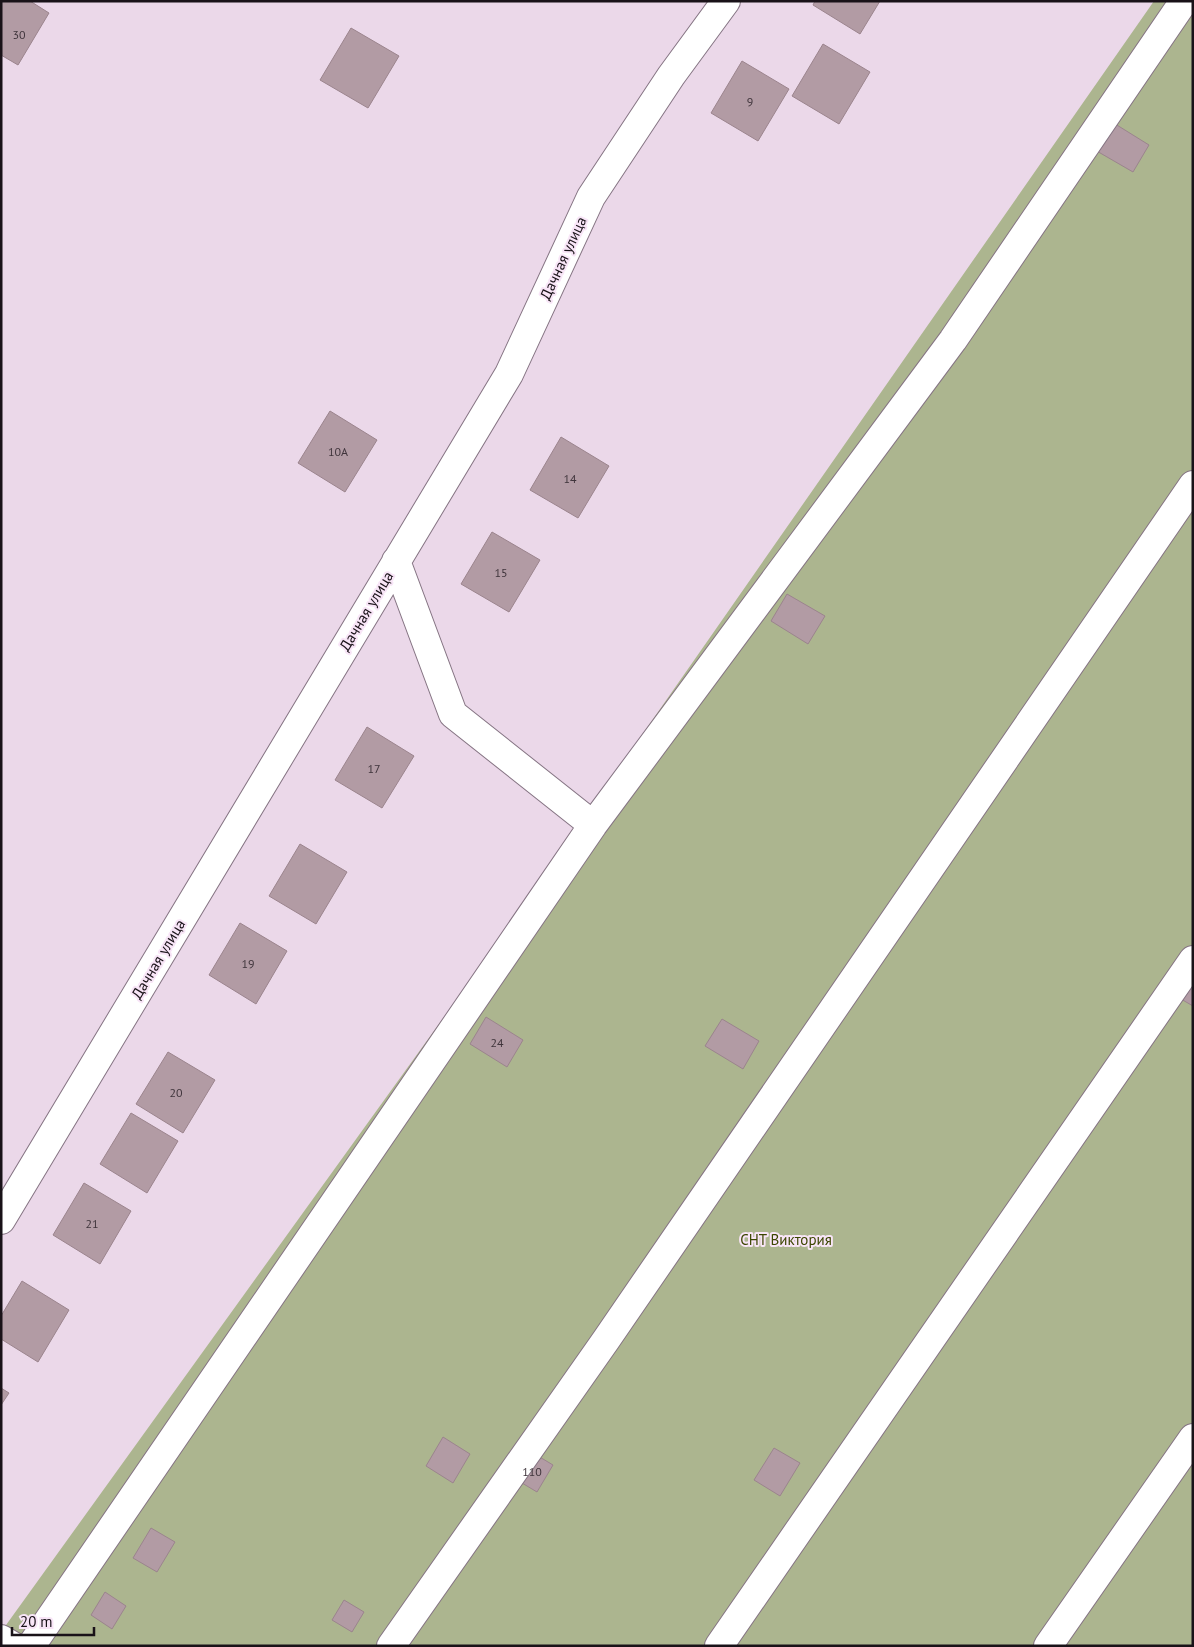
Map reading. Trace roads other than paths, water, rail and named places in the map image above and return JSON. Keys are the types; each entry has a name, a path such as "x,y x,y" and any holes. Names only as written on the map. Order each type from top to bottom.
{"street":[{"name":"Дачная улица","path":"1,1220 509,374 591,197 671,76 726,1"},
{"path":"31,1646 593,825 953,340 1184,1"},
{"path":"390,1646 612,1332 1193,486"},
{"path":"396,561 453,714 593,825"},
{"path":"719,1646 1193,960"},
{"path":"1048,1646 1193,1438"},
{"path":"1,1639 13,1646"}],"park label":[{"name":"СНТ Виктория","path":"786,1239"}]}
